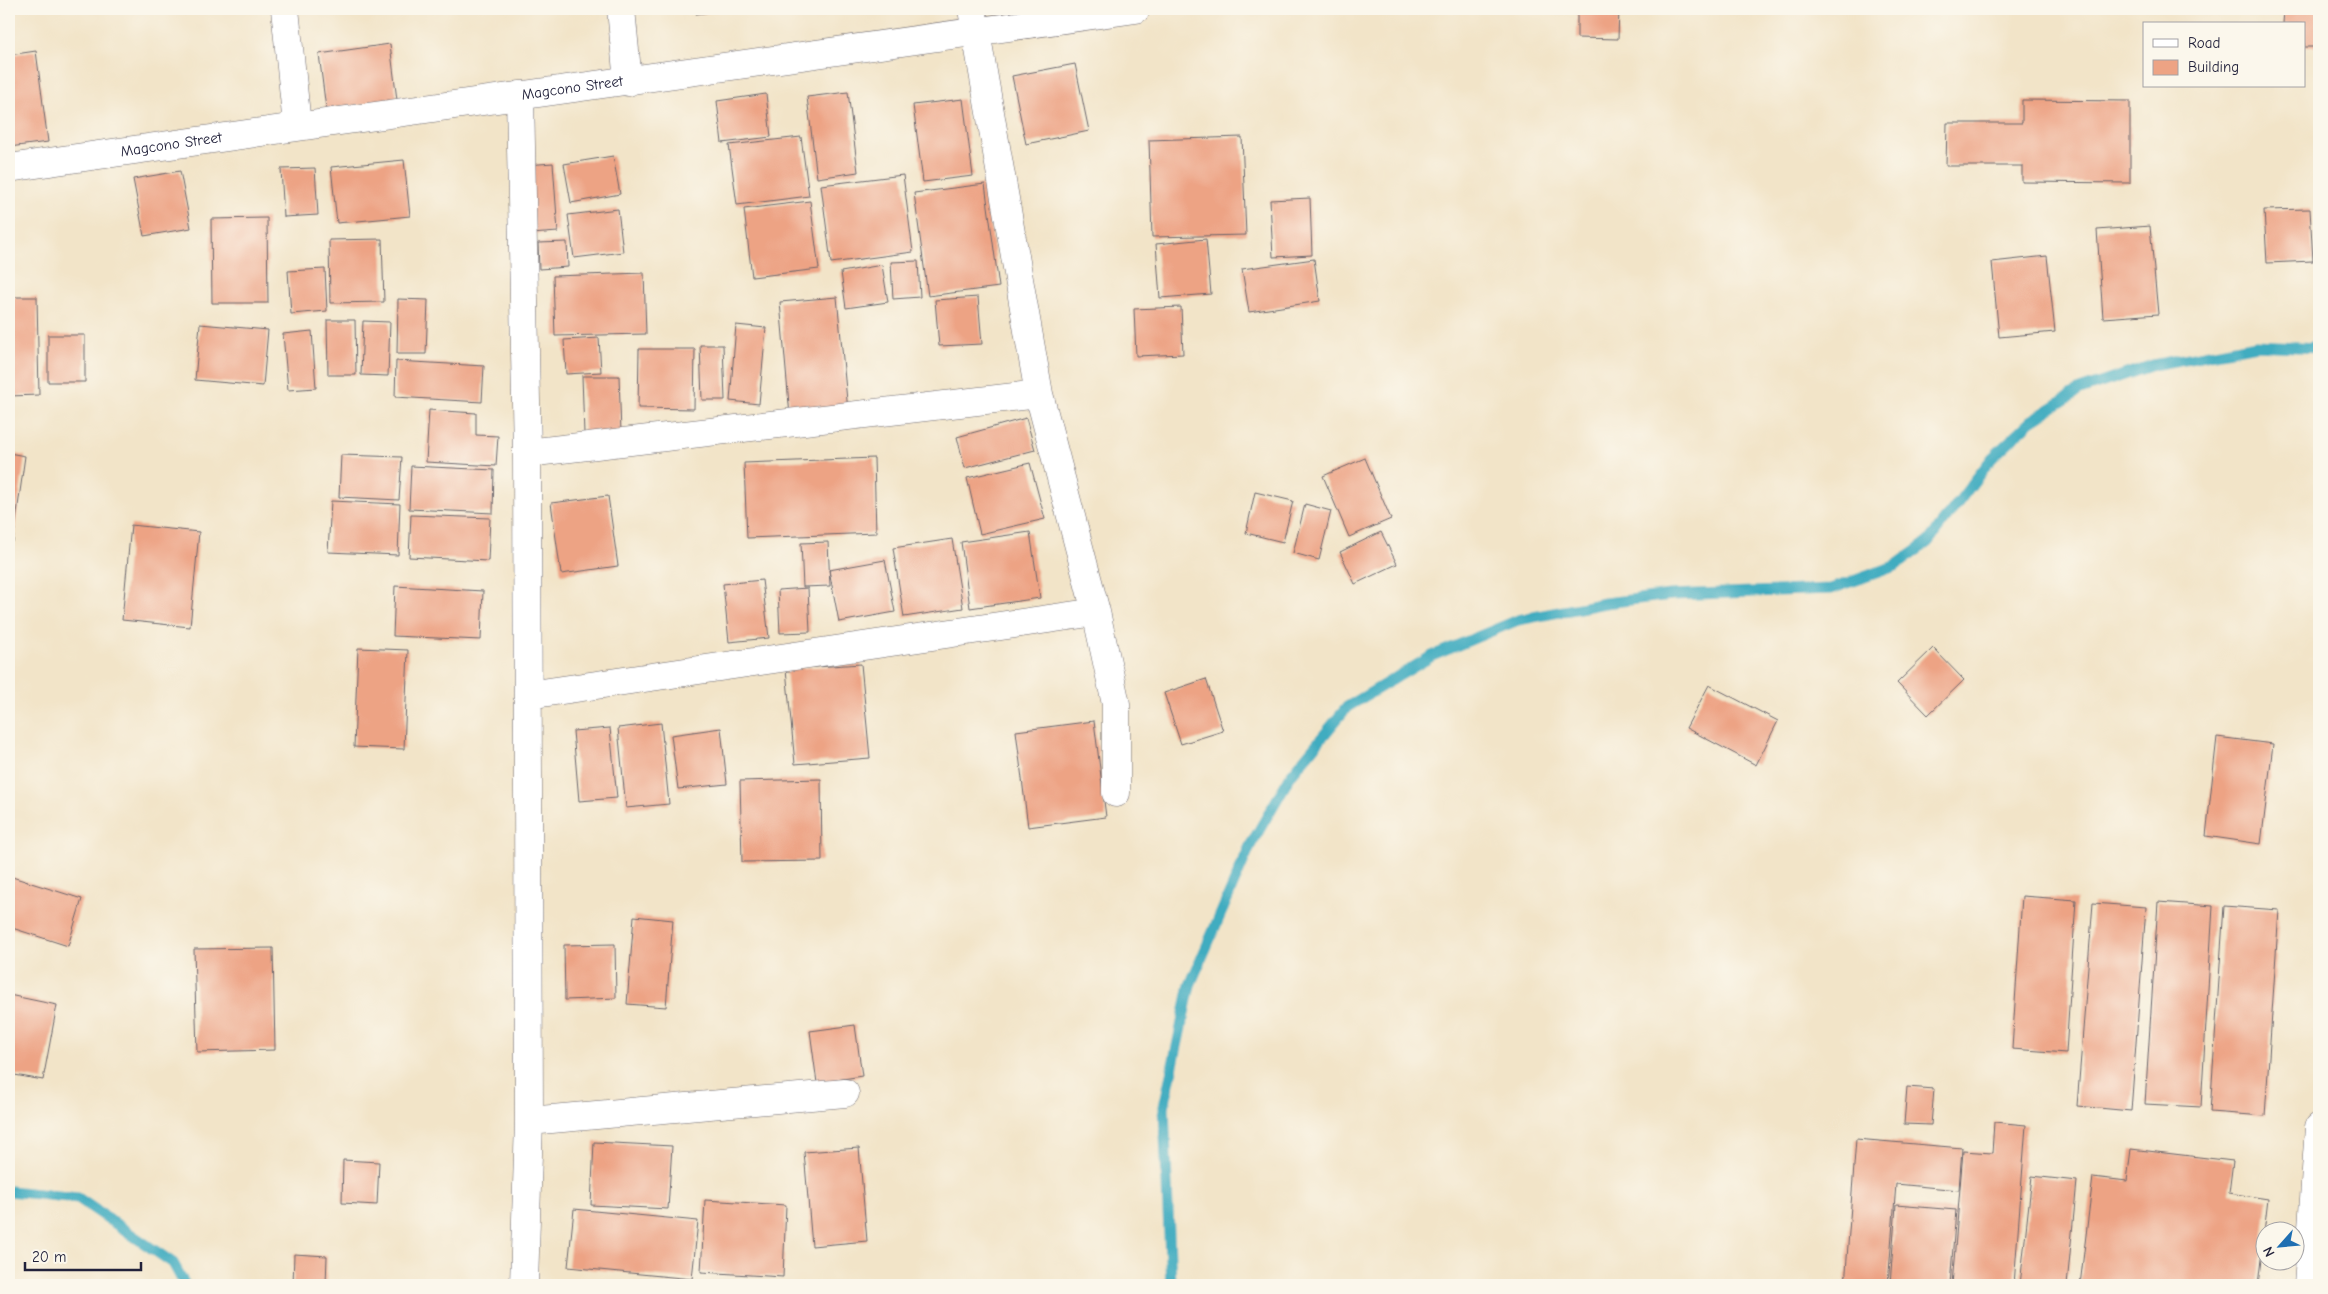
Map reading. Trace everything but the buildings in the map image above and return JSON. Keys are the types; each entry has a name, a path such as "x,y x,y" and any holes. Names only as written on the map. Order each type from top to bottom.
{"street":[{"path":"285,9 296,125"},
{"path":"621,9 628,82"},
{"name":"Magcono Street","path":"9,168 296,125 628,82 973,20 1136,9"},
{"path":"973,20 1039,394 1096,612 1116,704 1116,793"},
{"path":"520,95 527,453 528,695 529,1121 524,1285"},
{"path":"527,453 1039,394"},
{"path":"528,695 1096,612"},
{"path":"529,1121 845,1093"},
{"path":"2308,1285 2319,1126"}],"waterway":[{"path":"1171,1285 1164,1107 1190,985 1250,846 1291,775 1347,707 1432,656 1518,620 1605,603 1671,595 1831,589 1895,566 1928,542 1992,458 2031,421 2080,390 2153,365 2256,345 2319,348"},
{"path":"9,1191 78,1198 173,1263 185,1285"}]}
